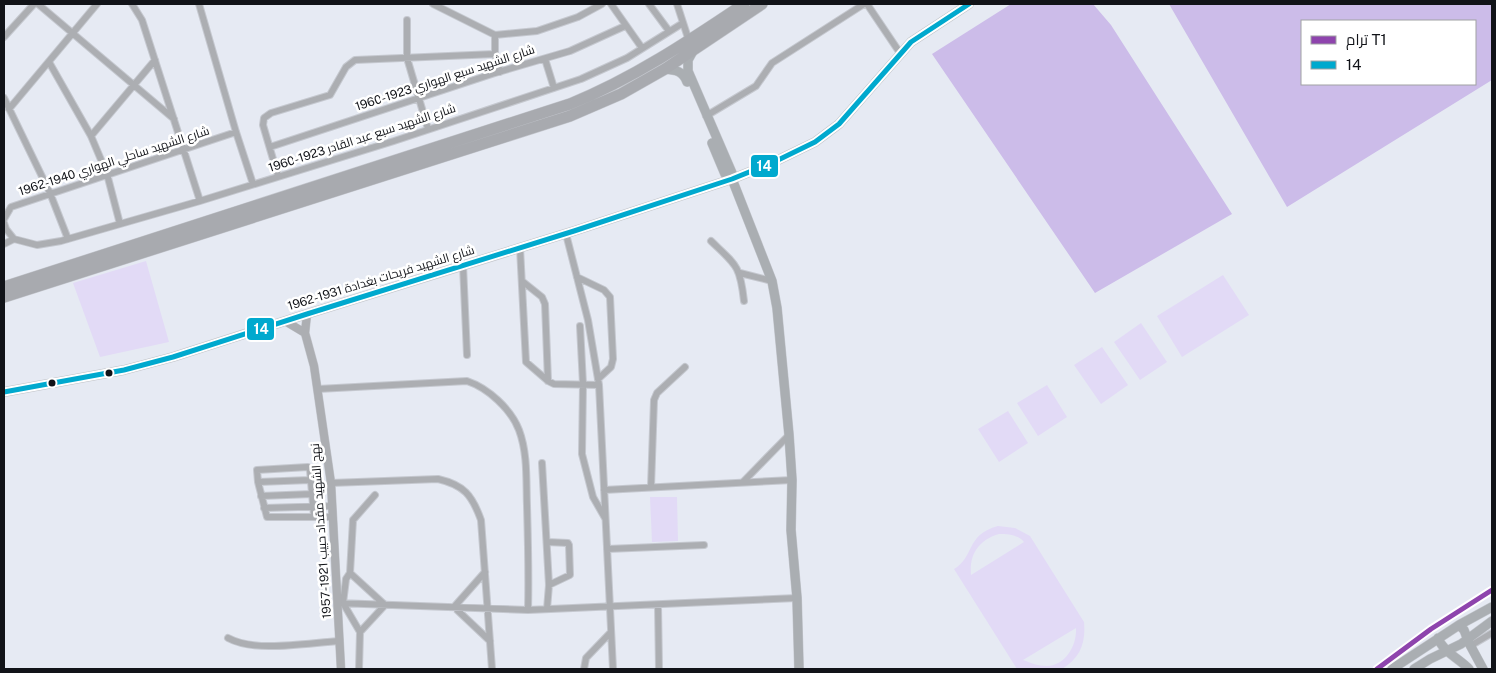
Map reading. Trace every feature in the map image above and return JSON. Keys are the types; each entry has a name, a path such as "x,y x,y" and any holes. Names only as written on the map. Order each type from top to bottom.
{"highway":[{"path":"4,297 570,116 621,94 665,69 744,4"},
{"path":"4,286 570,104 691,46 762,4"}],"main road":[{"name":"شارع الشهيد فريحات بغدادة 1931-1962","path":"4,392 124,370 174,357 566,234 732,179 774,162 815,142 829,132 850,112 900,54 922,33 969,4"},
{"path":"691,46 688,71 725,174 732,179 772,281 782,338 792,480 791,530 799,669"},
{"path":"665,69 676,70 685,76 704,118"},
{"path":"1392,669 1438,638 1492,607"},
{"path":"1419,668 1448,651 1469,643 1492,624"},
{"path":"1459,625 1464,630 1484,669"},
{"path":"1438,638 1441,645 1469,669"}],"street":[{"path":"4,36 34,4"},
{"path":"38,4 174,119"},
{"path":"9,109 97,4"},
{"path":"134,4 142,20 200,200"},
{"path":"199,4 253,184"},
{"path":"433,4 495,35 537,31 578,17 602,4"},
{"path":"611,4 642,48"},
{"path":"649,4 668,31"},
{"path":"676,4 691,46"},
{"path":"704,118 756,86 772,63 866,4 900,54"},
{"path":"407,20 407,58 428,129"},
{"name":"شارع الشهيد سبع عبد القادر 1923-1960","path":"14,239 37,245 68,239 428,129 554,88 612,65 683,24"},
{"name":"شارع الشهيد سبع الهواري 1923-1960","path":"270,147 418,98 570,51 626,26"},
{"path":"495,35 495,54 500,72"},
{"path":"278,176 264,125 264,118 271,113 330,95 346,67 355,60 495,54"},
{"path":"545,58 554,88"},
{"path":"91,136 155,60"},
{"path":"49,62 91,136 107,174 120,224"},
{"path":"4,98 50,193 68,239"},
{"name":"شارع الشهيد ساحلي الهواري 1940-1962","path":"4,221 11,207 236,132"},
{"path":"4,221 6,229 14,239 4,244"},
{"path":"566,234 592,337 598,382 613,669"},
{"path":"711,241 734,262 740,273 744,301"},
{"path":"520,248 525,359 528,364 554,384 598,382 611,367 614,359 611,301 604,290 577,277"},
{"path":"463,266 467,354"},
{"path":"740,273 772,281"},
{"path":"522,281 542,297 545,304 548,381"},
{"path":"284,321 305,332 307,314"},
{"path":"580,326 583,384 583,464 593,497 606,519"},
{"name":"نهج الشهيد مقداد حبيب 1921-1957","path":"305,332 313,358 331,484 340,603 341,669"},
{"path":"651,487 654,400 656,394 685,367"},
{"path":"318,389 467,381 486,390 504,408 518,428 523,444 526,469 528,610"},
{"path":"743,482 789,435"},
{"path":"542,463 549,585 547,609"},
{"path":"314,516 310,470 308,467 257,470 256,474 265,514 270,518 333,517"},
{"path":"331,484 424,478 454,483 467,493 476,506 481,520 492,669"},
{"path":"258,482 310,480"},
{"path":"604,490 792,480"},
{"path":"261,496 312,494"},
{"path":"359,669 360,632 340,603 346,579 350,573 353,520 375,495"},
{"path":"264,508 332,506"},
{"path":"547,542 565,542 570,545 570,575 549,585"},
{"path":"607,549 704,545"},
{"path":"454,607 485,572"},
{"path":"350,573 385,605"},
{"path":"340,603 528,610 796,598"},
{"path":"360,632 385,605"},
{"path":"658,605 659,669"},
{"path":"454,607 490,641"},
{"path":"584,669 586,658 611,632"},
{"path":"1469,643 1492,633"},
{"path":"228,638 244,645 259,646 340,641"}],"shaded area":[{"path":"1011,4 1093,4 1111,25 1232,214 1095,293 932,54"},
{"path":"1169,4 1492,4 1492,80 1287,207"},
{"path":"146,261 169,342 100,357 73,283"},
{"path":"1223,275 1249,315 1182,357 1157,316"},
{"path":"1141,323 1167,362 1140,380 1114,342"},
{"path":"1102,347 1128,385 1101,404 1074,365"},
{"path":"1047,385 1067,417 1038,436 1017,403"},
{"path":"1008,411 1028,443 999,462 978,429"},
{"path":"650,497 677,497 678,541 652,542"},
{"path":"998,526 1015,528 1030,536 1084,622 1083,643 1073,660 1062,669 1017,669 954,569 961,564 975,540 987,530","holes":["999,534 1013,535 1024,542 971,575 972,561 977,549 986,540","1076,628 1075,641 1069,653 1060,662 1044,666 1023,660"]}],"tram line":[{"name":"T1","path":"1377,669 1431,629 1492,590"}],"transit line":[{"name":"14","path":"4,392 124,370 173,357 574,231 732,179 774,162 815,142 839,124 911,42 969,4"}]}
